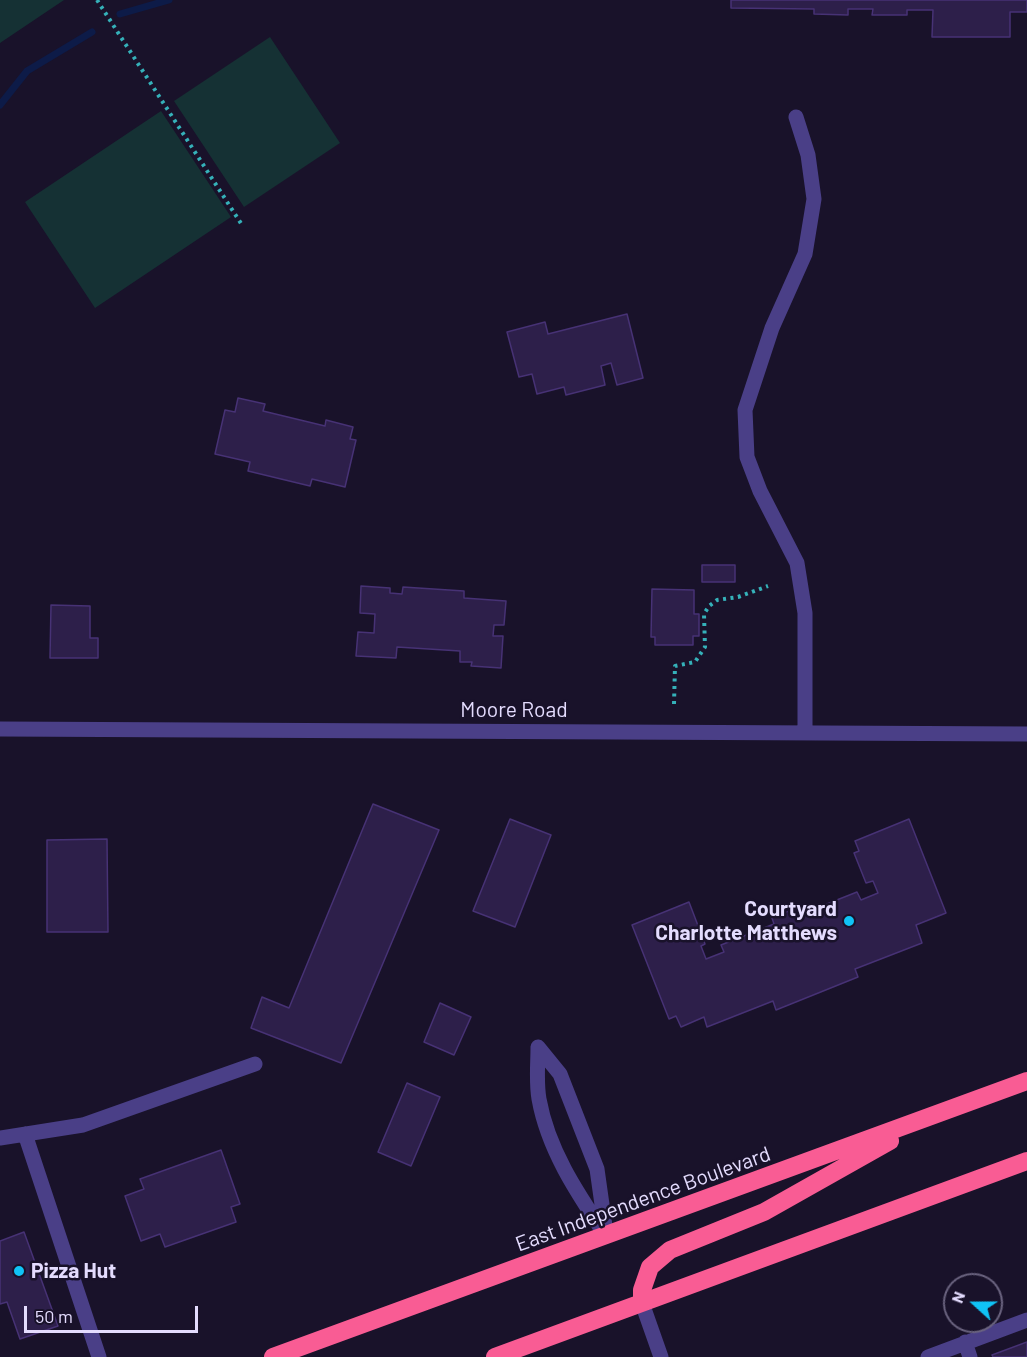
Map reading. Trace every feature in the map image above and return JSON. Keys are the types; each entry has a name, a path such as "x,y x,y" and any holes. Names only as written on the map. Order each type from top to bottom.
{"highway":[{"name":"East Independence Boulevard","path":"273,1357 1027,1081"},
{"path":"642,1303 642,1290 650,1267 670,1250 764,1212 939,1114"},
{"path":"495,1357 1027,1161"}],"street":[{"path":"796,117 808,155 814,199 807,243 805,254 772,328 745,410 747,457 760,491 797,563 805,613 805,733"},
{"name":"Moore Road","path":"0,729 1027,734"},
{"path":"538,1047 560,1074 597,1169 606,1236 568,1180 543,1113 539,1098 538,1047"},
{"path":"0,1138 83,1125 255,1064"},
{"path":"25,1134 99,1357"},
{"path":"642,1303 661,1357"},
{"path":"928,1357 968,1350 1027,1320"}],"path":[{"path":"97,0 242,225"},
{"path":"674,704 675,666 695,662 705,647 704,614 709,606 717,600 738,597 768,586"}],"green space":[{"path":"0,0 64,0 0,43"},
{"path":"270,37 340,143 244,207 174,101"},
{"path":"161,111 231,217 95,308 25,202"}],"building":[{"path":"731,0 1027,0 1027,12 1010,12 1010,37 932,37 933,10 907,10 907,15 872,15 873,9 848,9 848,15 814,14 814,9 731,8"},
{"path":"627,314 643,378 617,385 611,363 601,366 605,385 566,395 564,387 537,394 532,374 519,377 507,332 545,322 548,334"},
{"path":"238,398 265,404 263,411 325,426 326,420 353,427 350,439 356,440 345,487 312,479 310,486 248,471 250,462 215,454 225,410 235,412"},
{"path":"702,565 735,565 735,582 702,582"},
{"path":"361,586 390,588 390,593 402,594 403,587 464,591 464,598 506,601 504,625 494,625 493,636 503,636 501,668 471,666 472,662 460,662 460,651 397,647 396,658 356,656 358,632 374,633 375,614 360,613"},
{"path":"652,589 694,590 694,614 699,614 699,636 693,636 693,645 655,645 655,637 651,637"},
{"path":"51,605 90,606 90,638 98,638 98,658 50,658"},
{"path":"373,804 439,830 341,1063 251,1028 262,997 289,1008"},
{"path":"510,819 551,835 515,927 473,911"},
{"name":"Courtyard Charlotte Matthews","path":"909,819 946,913 916,925 922,943 855,969 858,977 776,1010 773,1001 707,1027 704,1017 681,1027 676,1016 669,1019 632,925 689,902 705,944 701,946 706,959 724,952 721,945 774,924 772,918 801,906 804,913 857,892 861,900 878,893 873,881 866,883 854,853 859,851 855,841"},
{"path":"107,839 108,932 47,932 47,840"},
{"path":"440,1003 471,1017 454,1055 424,1042"},
{"path":"407,1083 440,1097 411,1166 378,1152"},
{"path":"221,1150 240,1204 231,1207 236,1222 165,1247 160,1234 141,1241 125,1196 144,1189 140,1179"},
{"name":"Pizza Hut","path":"24,1232 58,1326 20,1339 7,1302 0,1304 0,1241"},
{"path":"1027,1342 1027,1357 993,1357 992,1355"}],"waterway":[{"path":"120,14 169,0"},
{"path":"0,105 27,71 92,32"}],"place":[{"name":"Courtyard Charlotte Matthews","path":"849,921"},
{"name":"Pizza Hut","path":"19,1271"}]}
